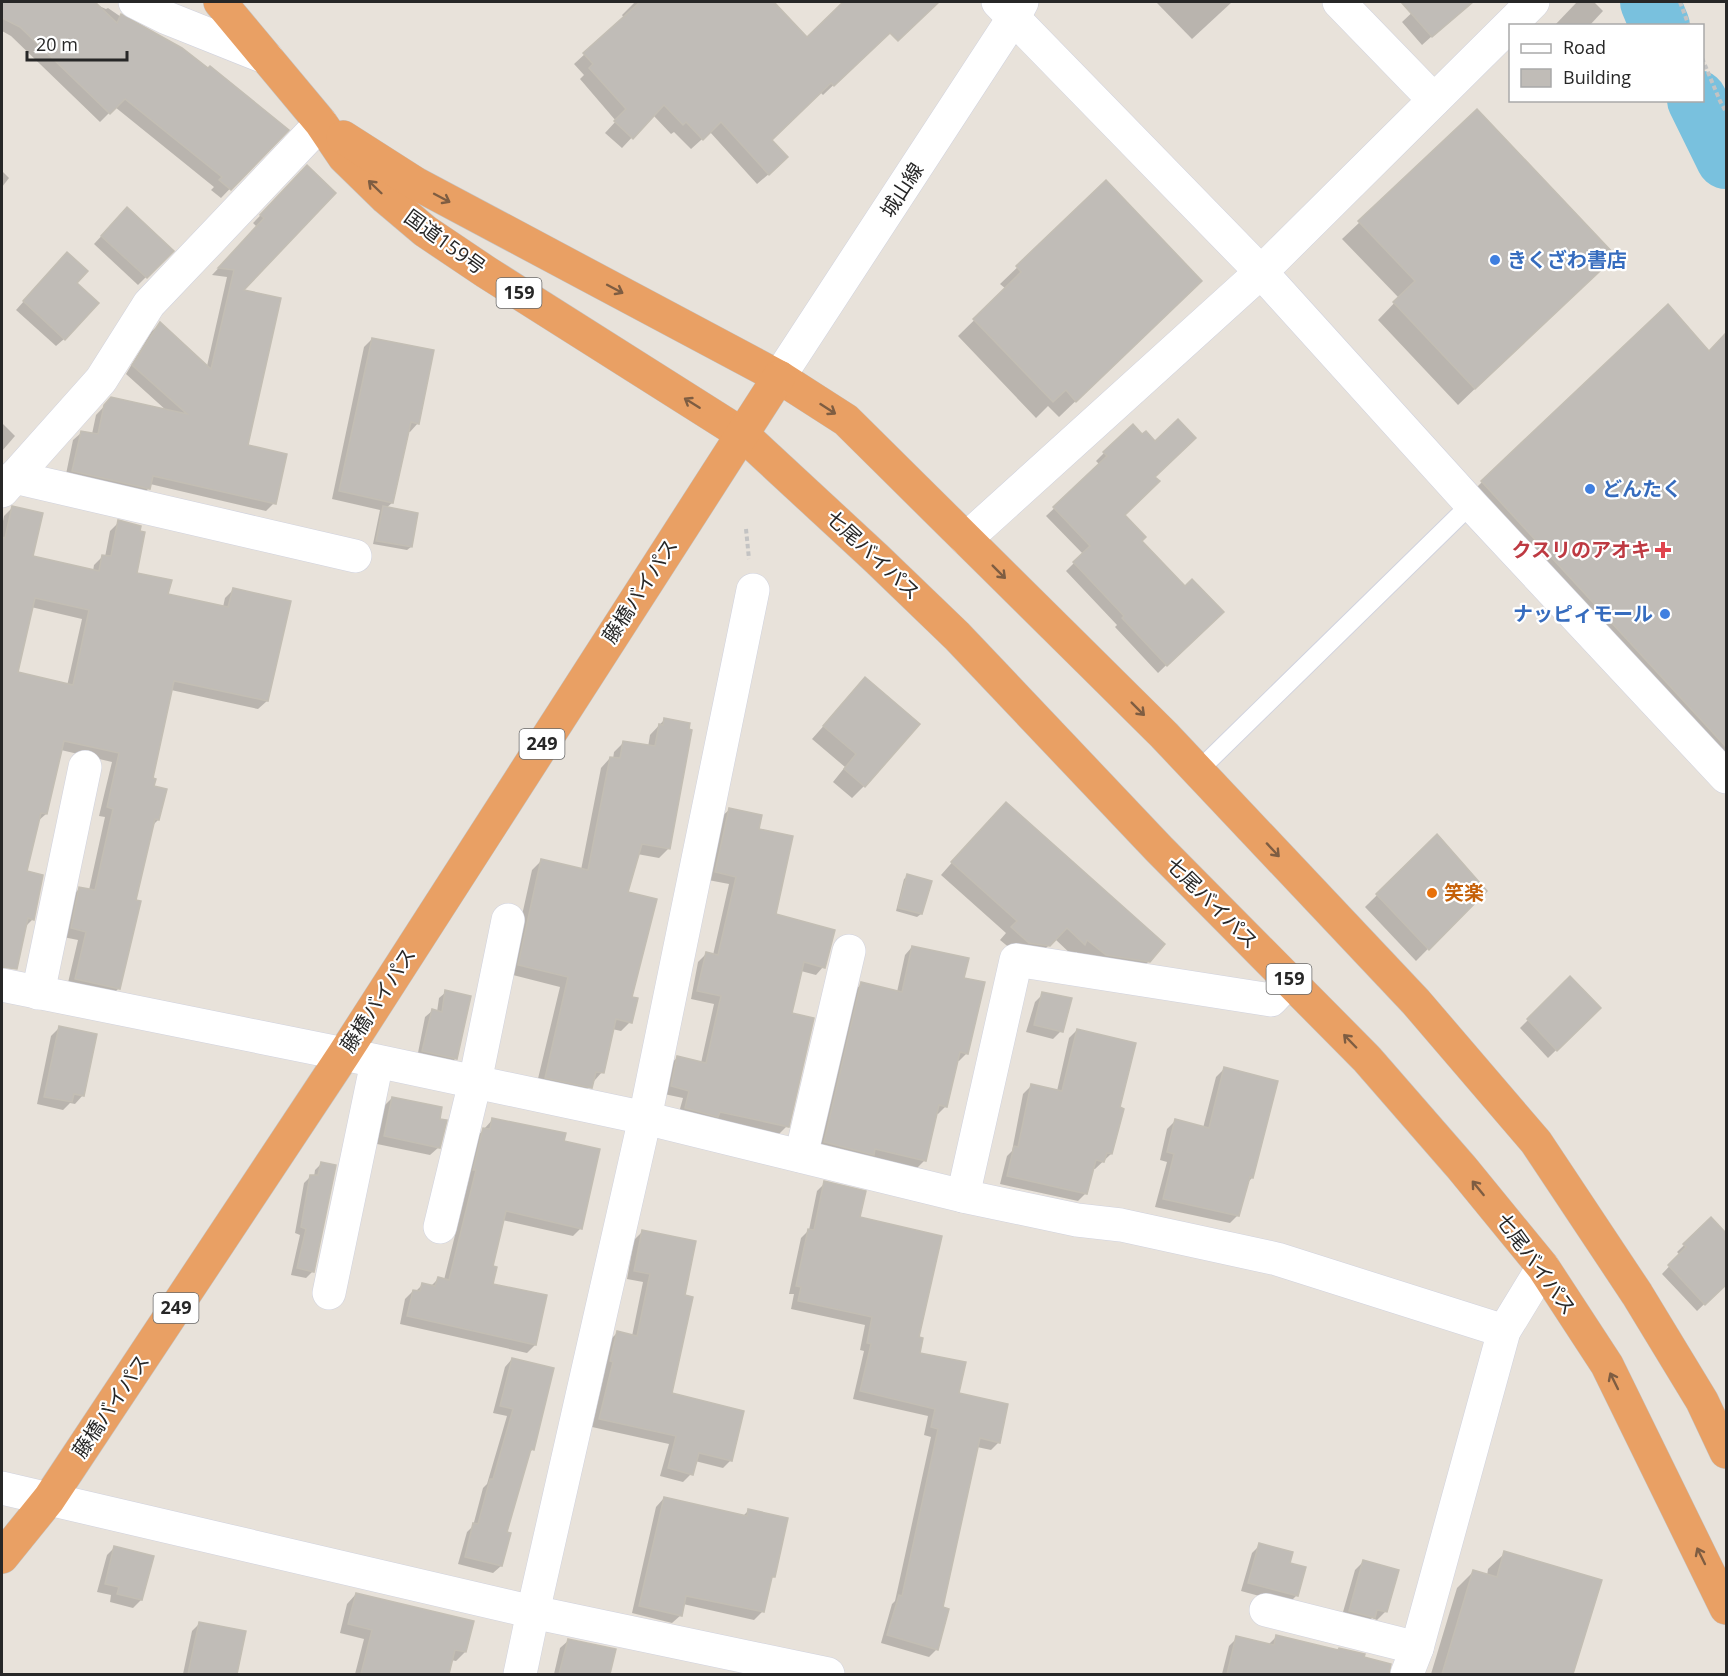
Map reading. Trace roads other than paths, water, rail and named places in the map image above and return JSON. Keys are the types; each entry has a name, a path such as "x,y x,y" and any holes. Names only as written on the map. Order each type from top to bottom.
{"highway":[{"name":"国道159号","path":"220,2 321,123 344,158 425,231 742,434"},
{"name":"国道159号","path":"321,123 415,183 779,377"},
{"name":"249","path":"742,434 779,377"},
{"name":"159","path":"779,377 846,420 1198,771 1416,1002 1536,1142 1643,1304 1724,1442"},
{"name":"七尾バイパス","path":"742,434 957,636 1159,849 1367,1059 1462,1168 1543,1267 1606,1365 1726,1608"},
{"name":"藤橋バイパス","path":"2,1557 49,1499 344,1054 742,434"}],"street":[{"path":"135,2 166,18 267,58"},
{"path":"1339,2 1434,100"},
{"path":"1511,24 1533,2"},
{"path":"1011,7 1261,272 1471,504 1726,777"},
{"name":"城山線","path":"779,377 1011,7"},
{"path":"966,539 1261,272 1509,26"},
{"path":"8,484 101,380 149,304 321,123"},
{"path":"8,484 355,556"},
{"path":"520,1674 645,1118 753,590"},
{"path":"38,993 85,767"},
{"path":"441,1227 475,1082 508,920"},
{"path":"801,1156 849,951"},
{"path":"963,1196 1016,960 1271,1000 1290,980"},
{"path":"2,986 344,1054 645,1118 963,1196 1077,1220 1121,1225 1277,1258 1504,1331"},
{"path":"329,1293 376,1062"},
{"path":"1266,1610 1412,1661 1504,1331 1543,1267"},
{"path":"2,1488 533,1612 828,1674"}],"lane":[{"path":"1198,771 1471,504"}],"waterway":[{"path":"1650,2 1659,24"},
{"path":"1698,102 1726,159"}],"place":[{"name":"きくざわ書店","path":"1495,260"},
{"name":"どんたく","path":"1590,489"},
{"name":"クスリのアオキ","path":"1663,550"},
{"name":"ナッピィモール","path":"1665,614"},
{"name":"笑楽","path":"1432,893"}]}
